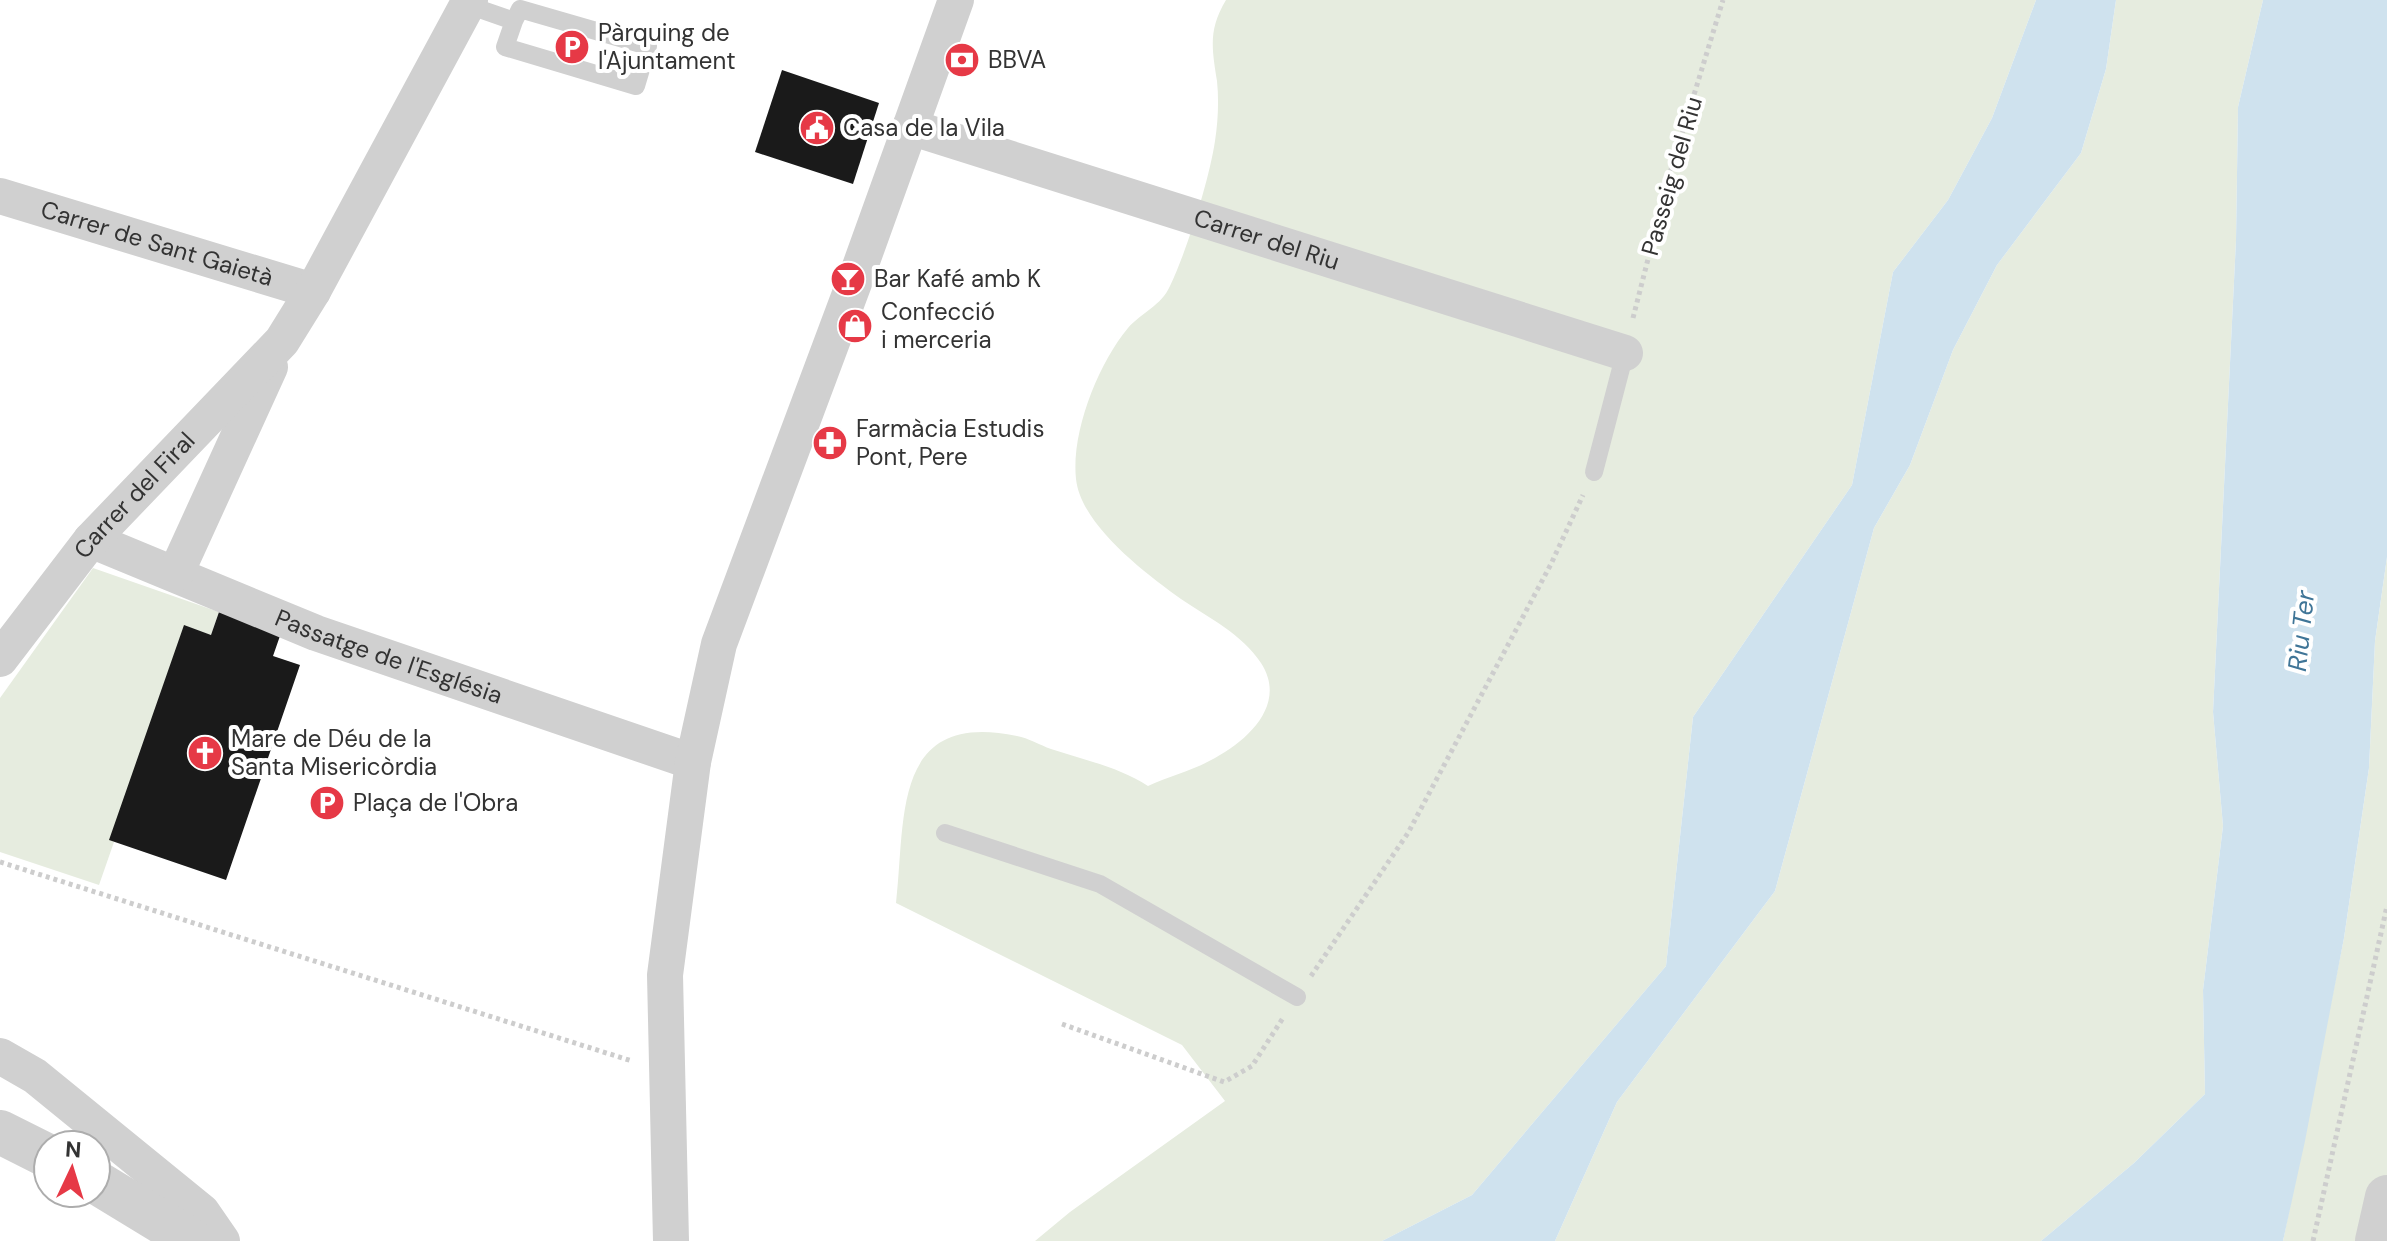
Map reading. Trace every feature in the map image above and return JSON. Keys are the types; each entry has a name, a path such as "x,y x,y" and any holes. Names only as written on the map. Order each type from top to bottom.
{"street":[{"path":"671,1241 665,975 693,762 719,644 956,0"},
{"name":"Carrer del Firal","path":"176,573 282,341 313,291 469,2"},
{"name":"Carrer del Riu","path":"910,127 1625,353"},
{"name":"Carrer de Sant Gaietà","path":"0,196 313,291"},
{"name":"Carrer del Firal","path":"0,659 91,540 282,341"},
{"name":"Passatge de l'Església","path":"91,540 316,633 693,762"},
{"path":"0,1056 35,1076 202,1212 222,1241"},
{"path":"0,1132 32,1148"},
{"path":"112,1192 193,1241"},
{"path":"2377,1241 2387,1197"}],"lane":[{"path":"469,2 514,21"},
{"path":"520,9 648,46 636,86 505,47 514,21 520,9"},
{"path":"1594,472 1625,353"},
{"path":"945,833 1100,884 1297,997"}],"path":[{"name":"Passeig del Riu","path":"1625,353 1670,173 1723,0"},
{"path":"1062,1024 1224,1082 1252,1066 1408,833 1551,564 1594,472"},
{"path":"0,862 669,1073"},
{"path":"2313,1241 2387,906"}],"shaded area":[{"path":"1226,0 2036,0 1992,118 1948,200 1893,272 1852,485 1693,717 1666,966 1472,1195 1382,1241 1035,1241 1070,1212 1225,1101 1182,1045 896,903 905,806 913,778 926,755 946,739 976,732 1017,736 1113,769 1148,786 1199,766 1228,750 1252,730 1267,706 1270,692 1268,678 1253,653 1224,627 1133,562 1089,514 1076,479 1082,420 1097,379 1128,328 1166,293 1197,215 1216,134 1218,96 1213,40 1216,21"},
{"path":"2116,0 2263,0 2238,107 2236,240 2213,712 2223,826 2203,990 2205,1094 2134,1163 2041,1241 1555,1241 1617,1102 1775,891 1874,528 1910,465 1953,350 1997,265 2081,153 2106,69"},
{"path":"2387,557 2387,1241 2283,1241 2344,938 2369,768 2375,641"},
{"path":"93,568 219,612 211,635 184,626 110,840 114,842 99,885 0,852 0,698"}],"water":[{"path":"2036,0 2116,0 2106,69 2081,153 1997,265 1953,350 1910,465 1874,528 1775,891 1617,1102 1555,1241 1382,1241 1472,1195 1666,966 1693,717 1852,485 1893,272 1948,200 1992,118"},
{"name":"Riu Ter","path":"2263,0 2387,0 2387,557 2375,641 2369,768 2344,938 2283,1241 2041,1241 2134,1163 2205,1094 2203,990 2223,826 2213,712 2236,240 2238,107"}],"building":[{"name":"Casa de la Vila","path":"782,70 879,103 853,184 755,152"},
{"name":"Mare de Déu de la Santa Misericòrdia","path":"219,612 281,633 273,656 300,665 226,880 109,840 184,625 211,635"}],"place":[{"name":"Pàrquing de l'Ajuntament","path":"572,47"},
{"name":"BBVA","path":"962,60"},
{"name":"Casa de la Vila","path":"817,128"},
{"name":"Bar Kafé amb K","path":"848,279"},
{"name":"Confecció i merceria","path":"855,326"},
{"name":"Farmàcia Estudis Pont, Pere","path":"830,443"},
{"name":"Mare de Déu de la Santa Misericòrdia","path":"205,753"},
{"name":"Plaça de l'Obra","path":"327,803"}]}
